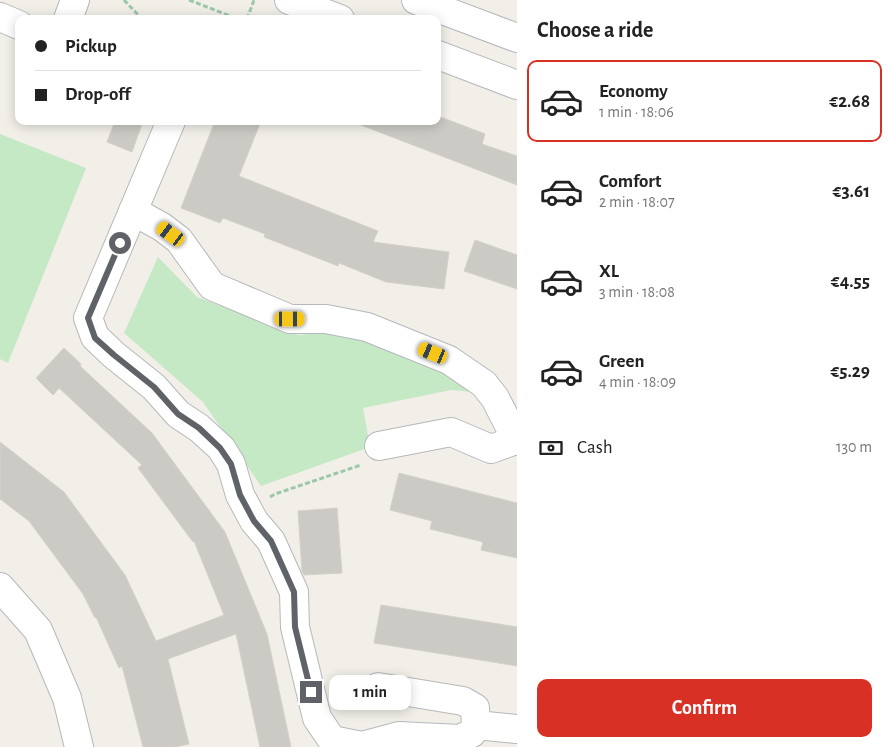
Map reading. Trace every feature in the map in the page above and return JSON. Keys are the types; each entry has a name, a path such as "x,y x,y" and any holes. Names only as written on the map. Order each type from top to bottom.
{"street":[{"path":"69,15 75,0"},
{"path":"289,0 329,15"},
{"path":"416,0 517,38"},
{"path":"0,17 15,23"},
{"path":"441,56 517,85"},
{"path":"169,125 88,318 95,338 154,387 178,414 199,428 220,448 231,464 240,495 254,521 271,541 294,592 295,627 317,718 332,740 362,746 399,736 460,739 472,733 476,725 474,708 463,701 378,687"},
{"path":"133,211 162,227 179,240 212,286 290,319 326,319 367,327 449,360 484,384 495,398 516,440 491,449 451,432 379,446"},
{"path":"0,587 38,630 67,698 79,747"},
{"path":"476,725 517,729"}],"path":[{"path":"124,0 138,15"},
{"path":"189,0 228,15"},
{"path":"249,15 254,0"},
{"path":"248,510 275,494 370,462 379,446"},
{"path":"308,679 378,687"}],"green space":[{"path":"0,134 86,168 8,363 0,359"},
{"path":"158,257 197,297 298,335 335,332 377,339 439,364 474,392 451,390 363,408 370,447 261,486 203,402 124,333"}],"building":[{"path":"441,117 485,134 482,144 517,156 517,185 361,125 441,125"},
{"path":"113,125 142,125 132,152 107,142"},
{"path":"213,125 259,125 239,176 378,231 373,242 449,252 444,289 386,282 339,263 338,266 264,237 265,234 223,218 220,223 181,208"},
{"path":"475,240 517,255 517,289 464,271"},
{"path":"64,348 81,364 80,366 152,433 225,532 267,634 291,747 260,747 236,634 168,659 189,744 175,747 143,747 122,666 119,668 96,617 83,594 29,521 0,499 0,442 64,492 125,575 156,641 224,615 194,541 138,468 142,465 59,388 53,395 36,378"},
{"path":"399,473 517,503 517,558 481,550 483,542 430,529 432,521 390,510"},
{"path":"337,508 342,573 304,575 302,571 298,511"},
{"path":"381,605 517,627 517,666 374,643"}],"route":[{"path":"120,243 88,318 95,338 154,387 178,414 199,428 220,448 231,464 240,495 254,521 271,541 294,592 295,627 311,692"}]}
